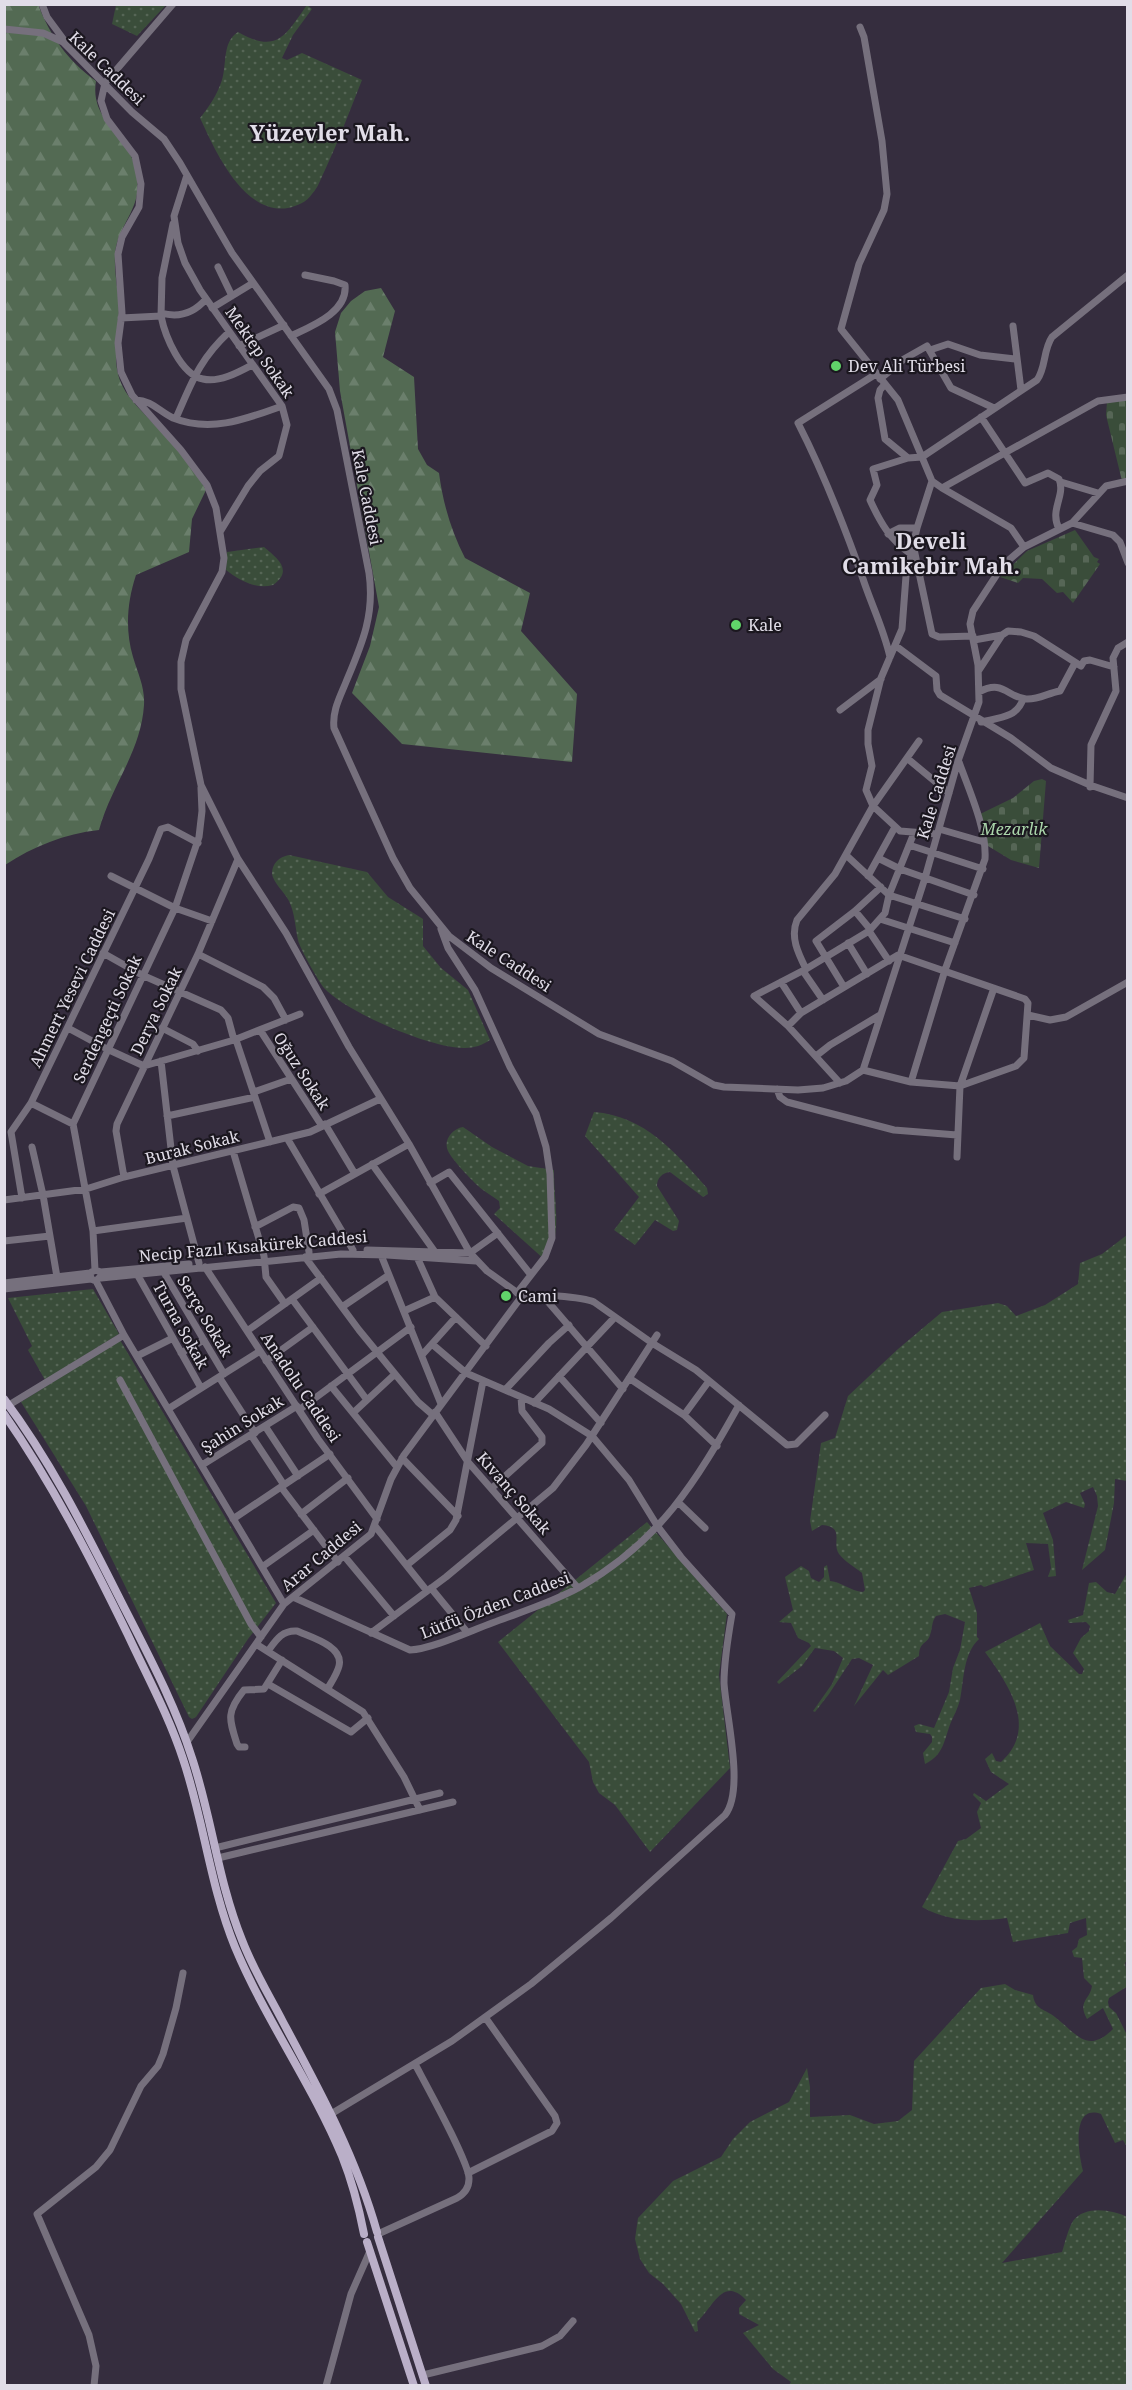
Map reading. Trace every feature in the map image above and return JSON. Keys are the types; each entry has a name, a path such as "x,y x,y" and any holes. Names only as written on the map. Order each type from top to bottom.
{"main road":[{"path":"7,1402 58,1481 84,1528 170,1702 187,1742 200,1785 233,1916 248,1955 355,2165 426,2385"},
{"path":"4,1414 54,1493 87,1553 167,1718 184,1762 219,1901 230,1933 247,1972 341,2154 414,2385"},
{"path":"367,2242 371,2229 378,2234"}],"street":[{"path":"42,4 47,17 68,46"},
{"path":"172,4 105,83 101,96 102,110 106,119 132,151 138,164 141,184 139,207 118,249 121,318 118,343 120,366 125,384 135,400 181,450 203,478 214,502 224,558 223,569 186,640 180,671 181,689 201,785 238,859 286,933 380,1099 409,1144 476,1261 520,1295 534,1293 543,1296 587,1299 684,1362 789,1445 796,1444 825,1415"},
{"path":"860,27 864,37 878,120 888,194 884,210 858,264 841,329 900,404 932,481 1011,528 1024,547"},
{"name":"Kale Caddesi","path":"4,28 43,33 68,46 132,112 164,139 232,253 325,382 335,404 370,581 371,599 368,626 333,719 335,732 399,870 418,900 440,927 480,962 599,1034 672,1061 714,1085 724,1087 823,1088 840,1083 863,1070 898,955 909,928 958,761 977,719 980,692 979,670 971,620 975,608 1003,565 1024,547 1072,523"},
{"name":"Mektep Sokak","path":"187,175 174,216 182,253 206,299 282,406 287,425 279,456 252,481 238,499 220,532"},
{"path":"174,216 162,278 161,314 166,334 176,355 194,375 203,380 236,374 252,365"},
{"path":"218,267 232,296"},
{"path":"291,336 313,325 338,308 345,296 345,285 334,280 305,275"},
{"path":"911,554 888,534 870,500 877,486 873,469 908,458 922,457 1021,390 1040,375 1046,348 1054,334 1128,275"},
{"path":"212,308 253,283"},
{"path":"121,318 186,313 206,299"},
{"path":"239,346 284,325"},
{"path":"1012,326 1021,390"},
{"path":"176,418 194,375 210,350 229,332"},
{"path":"930,350 948,344 980,355 1015,359"},
{"path":"890,657 883,629 843,521 798,423 880,379 912,354 927,346 951,388 994,408"},
{"path":"880,379 878,395 884,436 890,445 908,458"},
{"path":"942,488 1098,400 1128,397"},
{"path":"135,400 148,402 176,418 199,424 220,425 236,422 282,406"},
{"path":"981,417 1025,483 1047,473 1055,476 1061,482 1098,493"},
{"path":"932,481 917,528 906,576 904,621 896,646 881,678 868,734 872,766 866,793 873,806 895,827 904,832 938,832 984,842"},
{"path":"1128,481 1110,484 1098,493 1072,523 1113,535 1120,542 1128,562"},
{"path":"1059,529 1055,512 1061,482"},
{"path":"888,534 900,528 917,528"},
{"path":"913,546 932,634 939,637 973,638 1002,635 1010,631 1030,634 1081,666 1088,659 1114,667"},
{"path":"979,670 1002,635"},
{"path":"1090,786 1091,746 1115,696 1113,660 1116,651 1128,642"},
{"path":"896,646 936,676 937,690 940,695 1011,738 1051,768 1090,786 1128,798"},
{"path":"980,692 991,687 999,687 1023,699 1036,699 1060,691 1075,663"},
{"path":"840,710 860,697 881,678"},
{"path":"977,719 1012,714 1018,709 1023,699"},
{"path":"823,1000 805,970 795,943 795,924 829,883 873,806 919,741"},
{"path":"908,759 949,793"},
{"path":"911,1082 945,970 974,895 986,854 973,802 958,761"},
{"name":"Serdengeçti Sokak","path":"73,1124 106,1049 175,908 198,843 202,819 201,785"},
{"name":"Ahmert Yesevi Caddesi","path":"22,1198 11,1132 31,1103 163,827 168,827 198,843"},
{"path":"868,876 895,827"},
{"path":"840,1083 788,1026 754,996 805,970 870,930 885,913 889,895 914,833"},
{"path":"909,845 983,869"},
{"path":"846,855 889,895 965,919"},
{"path":"878,858 900,869 974,895"},
{"name":"Derya Sokak","path":"124,1178 116,1127 198,954 238,859"},
{"path":"111,876 175,908 212,921"},
{"path":"844,987 816,941 855,911 881,887"},
{"path":"855,911 889,961"},
{"path":"880,919 955,943"},
{"name":"Arar Caddesi","path":"187,1742 284,1604 368,1538 402,1458 486,1347 531,1275 545,1257 552,1238 550,1174 544,1138 536,1114 510,1067 475,990 448,948 440,927"},
{"path":"848,943 867,974"},
{"path":"103,953 142,975 181,990 223,1011 228,1018 270,1142"},
{"path":"198,954 263,987 274,998 286,1020"},
{"path":"788,1026 801,1013 898,955 1024,999 1028,1003 1024,1058 1020,1064 960,1086 911,1082 863,1070"},
{"path":"781,982 801,1013"},
{"path":"1028,1015 1050,1020 1066,1017 1128,982"},
{"path":"957,1157 960,1086 994,988"},
{"path":"68,1028 144,1066 235,1040 300,1014"},
{"path":"816,1056 880,1014"},
{"path":"162,1028 193,1044 198,1051"},
{"name":"Oğuz Sokak","path":"260,1030 355,1174"},
{"name":"Anadolu Caddesi","path":"161,1061 173,1167 202,1265 406,1565 467,1632"},
{"path":"167,1116 254,1095 291,1079"},
{"path":"777,1089 780,1097 787,1102 894,1130 957,1135"},
{"name":"Burak Sokak","path":"4,1200 86,1189 287,1138 324,1125 380,1099"},
{"path":"31,1103 73,1124 93,1231 96,1276 124,1335 284,1604"},
{"path":"287,1138 353,1250"},
{"path":"319,1194 409,1144"},
{"path":"32,1147 57,1277"},
{"path":"233,1151 268,1280 285,1304"},
{"path":"372,1164 435,1252"},
{"path":"430,1183 450,1172 531,1275"},
{"path":"255,1227 293,1207 299,1208 304,1220 307,1254"},
{"path":"93,1231 187,1218"},
{"path":"470,1253 498,1233"},
{"path":"4,1241 50,1236"},
{"name":"Necip Fazıl Kısakürek Caddesi","path":"4,1289 96,1276 353,1250 470,1253"},
{"name":"Necip Fazıl Kısakürek Caddesi","path":"307,1254 381,1255 476,1261"},
{"name":"Kıvanç Sokak","path":"307,1254 321,1278 377,1352 418,1402 434,1414 468,1462 578,1588"},
{"path":"381,1255 441,1404"},
{"path":"417,1257 435,1297 486,1347"},
{"name":"Necip Fazıl Kısakürek Caddesi","path":"4,1282 57,1277 137,1274 202,1265"},
{"name":"Serçe Sokak","path":"163,1271 204,1340 283,1486 314,1530 394,1616"},
{"name":"Turna Sokak","path":"137,1274 201,1388"},
{"path":"342,1307 389,1275"},
{"path":"247,1331 321,1278"},
{"path":"543,1296 623,1389"},
{"path":"404,1311 435,1297"},
{"path":"292,1299 367,1400"},
{"path":"422,1355 456,1317"},
{"path":"534,1403 615,1317"},
{"path":"505,1390 569,1325"},
{"path":"266,1361 314,1327"},
{"name":"Şahin Sokak","path":"202,1465 298,1408 411,1327"},
{"path":"7,1402 124,1335"},
{"path":"371,1633 553,1488 601,1423 657,1335"},
{"path":"137,1356 173,1338"},
{"path":"181,1353 204,1340"},
{"path":"331,2114 452,2042 485,2018 592,1935 725,1815 731,1806 733,1760 724,1683 732,1614 692,1572 658,1527 629,1480 592,1436 560,1415 466,1373 432,1344"},
{"path":"168,1409 260,1352"},
{"path":"353,1413 395,1374"},
{"path":"559,1376 601,1423"},
{"path":"630,1378 684,1415 717,1446"},
{"path":"120,1380 258,1641 268,1651 356,1706 368,1718 420,1810"},
{"path":"406,1565 450,1530 458,1516 483,1381"},
{"path":"684,1415 709,1381"},
{"path":"331,1386 397,1467"},
{"path":"492,1488 542,1443 542,1437 522,1411 521,1397"},
{"name":"Lütfü Özden Caddesi","path":"293,1597 403,1648 412,1650 467,1632 578,1588 624,1556 658,1527 679,1503 717,1446 739,1405"},
{"path":"265,1426 298,1476"},
{"path":"234,1519 330,1454"},
{"path":"402,1458 458,1516"},
{"path":"302,1514 348,1478"},
{"path":"679,1503 705,1528"},
{"path":"262,1567 314,1530"},
{"path":"268,1651 283,1634 292,1630 297,1630 329,1646 336,1653 339,1664 328,1688"},
{"path":"245,1747 239,1747 237,1744 229,1720 230,1712 244,1690 262,1691 282,1660"},
{"path":"268,1684 351,1732 368,1718"},
{"path":"215,1848 440,1793"},
{"path":"218,1858 453,1802"},
{"path":"94,2385 96,2366 89,2335 37,2214 96,2167 110,2150 141,2086 158,2066 164,2054 183,1973"},
{"path":"468,2173 552,2132 557,2123 555,2116 485,2018"},
{"path":"378,2234 461,2196 469,2184 468,2173 415,2064"},
{"path":"326,2385 367,2242"},
{"path":"423,2375 542,2346 563,2334 573,2321"}],"green space":[{"path":"38,4 48,27 61,47 96,81 95,92 100,110 129,152 136,171 138,190 136,200 116,246 115,256 119,310 116,359 119,378 131,400 180,453 206,490 192,519 189,552 136,575 129,606 128,626 130,647 143,692 142,722 132,754 99,830 74,834 50,842 5,865 4,5"},
{"path":"116,5 166,5 137,36 112,24"},
{"path":"307,5 312,9 293,35 282,58 287,60 302,53 362,80 335,148 314,192 305,201 295,206 272,207 257,201 233,178 200,118 220,85 227,47 233,36 238,32 263,42 280,38 293,25"},
{"path":"381,288 395,311 383,357 414,377 418,449 427,465 439,473 448,517 460,548 465,558 530,593 521,631 577,694 572,762 402,744 352,693 370,646 379,607 340,391 335,332 341,313 351,301 365,291"},
{"path":"1127,400 1127,481 1122,481 1106,415 1107,402"},
{"path":"1075,530 1094,557 1099,559 1097,562 1100,564 1073,603 1063,592 1057,593 1042,579 1023,578 1018,583 1000,577 1027,551"},
{"path":"264,547 278,560 283,569 279,580 273,585 254,585 226,570 227,552"},
{"name":"Mezarlık","path":"1042,779 1046,781 1039,868 1011,860 988,846 978,815 1013,798 1034,781"},
{"path":"289,855 367,872 388,897 423,919 423,946 441,968 468,990 490,1040 468,1048 450,1047 412,1036 351,1008 324,988 299,944 289,901 276,884 272,874 279,859"},
{"path":"594,1112 629,1120 644,1128 671,1149 707,1188 708,1194 703,1197 670,1172 659,1178 657,1186 679,1221 677,1230 673,1231 655,1220 635,1245 614,1230 639,1197 585,1136"},
{"path":"463,1127 492,1147 528,1166 554,1170 556,1228 551,1250 545,1260 494,1214 500,1208 499,1201 475,1183 450,1155 447,1147 448,1139 452,1133"},
{"path":"1127,1235 1127,1481 1115,1479 1114,1503 1105,1550 1082,1570 1098,1506 1093,1487 1080,1493 1085,1504 1084,1508 1066,1502 1043,1513 1053,1540 1056,1576 1048,1577 1051,1568 1048,1544 1026,1543 1034,1570 984,1587 981,1585 969,1588 977,1613 977,1637 979,1639 967,1660 960,1700 940,1752 925,1764 923,1753 932,1742 932,1737 930,1734 916,1732 914,1726 919,1724 934,1728 949,1692 965,1622 945,1614 936,1616 929,1638 920,1648 919,1656 888,1675 883,1670 854,1706 873,1665 859,1658 852,1659 829,1694 815,1712 813,1711 832,1684 843,1658 834,1651 815,1648 802,1666 779,1684 777,1682 811,1646 798,1638 791,1623 779,1622 793,1610 785,1577 801,1566 809,1571 811,1578 819,1582 824,1577 824,1567 827,1565 830,1581 858,1591 865,1590 862,1573 839,1554 834,1529 822,1525 812,1531 810,1521 821,1443 835,1438 848,1396 942,1312 998,1303 1007,1306 1016,1316 1045,1305 1078,1284 1080,1263 1102,1254"},
{"path":"93,1289 119,1334 45,1380 28,1350 32,1346 8,1298"},
{"path":"120,1340 276,1603 248,1639 196,1717 192,1719 86,1506 21,1402"},
{"path":"647,1522 727,1614 719,1675 730,1768 650,1852 615,1805 599,1793 593,1782 589,1762 498,1642"},
{"path":"1127,1573 1127,1963 1125,1962 1128,1986 1109,1998 1108,2002 1127,2035 1127,2147 1123,2140 1115,2143 1101,2114 1091,2113 1085,2116 1079,2133 1083,2171 1002,2263 1062,2252 1073,2221 1085,2213 1099,2210 1127,2217 1127,2385 789,2385 791,2382 773,2369 743,2333 759,2325 739,2314 739,2308 746,2300 738,2293 731,2291 719,2296 697,2322 698,2331 695,2332 681,2304 663,2284 649,2273 640,2259 635,2239 638,2218 673,2181 721,2157 733,2139 750,2122 789,2102 807,2068 810,2087 810,2117 850,2115 874,2124 898,2121 912,2110 914,2061 981,1988 1005,1984 1015,1990 1033,1995 1038,2006 1082,2039 1096,2040 1104,2037 1113,2029 1103,2008 1087,2019 1084,2013 1084,2004 1092,1986 1084,1978 1082,1958 1074,1957 1072,1951 1077,1947 1079,1939 1087,1935 1086,1918 1070,1923 1068,1933 1013,1942 1007,1918 963,1920 942,1916 922,1907 958,1841 966,1839 981,1828 977,1812 981,1803 973,1795 974,1793 986,1801 1009,1784 991,1772 985,1759 992,1753 996,1761 1001,1762 1012,1749 1018,1735 1019,1721 1010,1692 985,1652 1040,1623 1050,1646 1079,1674 1082,1674 1084,1669 1073,1653 1081,1638 1089,1631 1090,1626 1086,1622 1069,1623 1068,1620 1083,1615 1089,1583 1096,1582 1107,1592 1115,1594"}],"place":[{"name":"Dev Ali Türbesi","path":"836,366"},
{"name":"Kale","path":"736,625"},
{"name":"Cami","path":"506,1296"}],"district":[{"name":"Yüzevler Mah.","path":"330,133"},
{"name":"Develi Camikebir Mah.","path":"931,554"}]}
